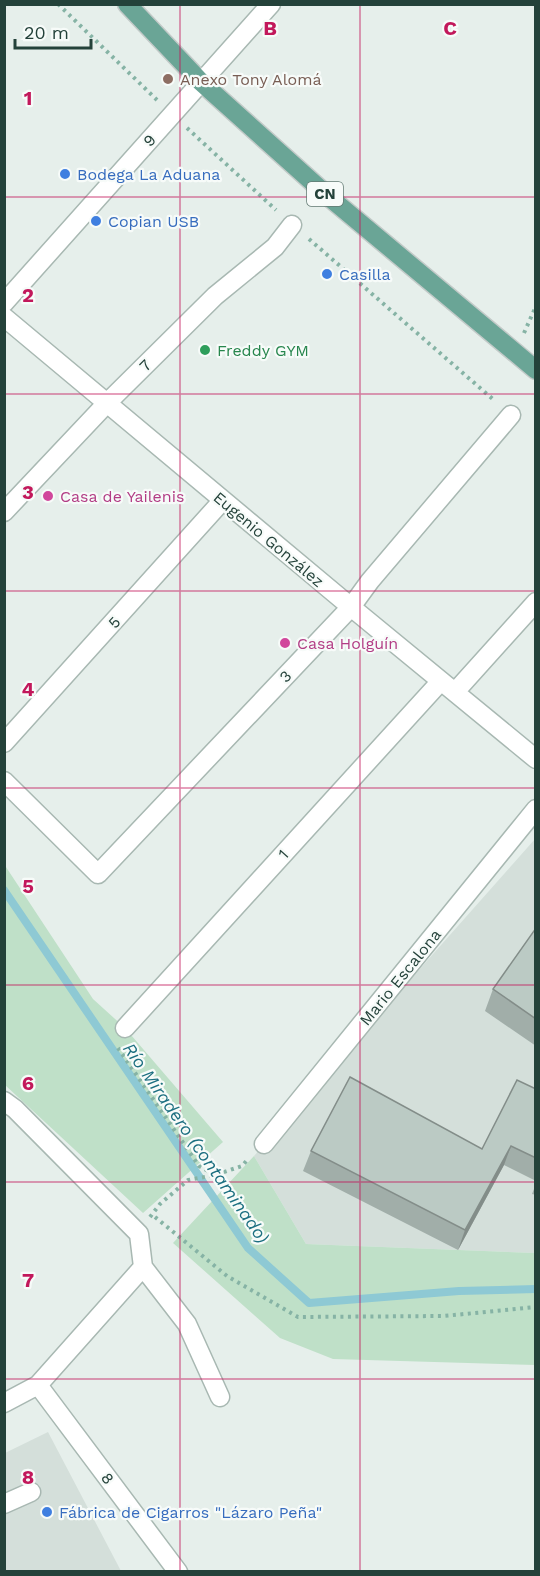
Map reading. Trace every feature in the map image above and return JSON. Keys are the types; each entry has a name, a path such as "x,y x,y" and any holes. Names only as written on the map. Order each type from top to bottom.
{"main road":[{"name":"CN","path":"127,4 201,82 329,197 536,370"}],"street":[{"name":"9","path":"4,303 271,4"},
{"name":"7","path":"4,512 107,403 215,296 275,247 292,225"},
{"name":"Eugenio González","path":"4,317 536,759"},
{"name":"3","path":"4,781 98,874 351,607 370,581 511,415"},
{"name":"5","path":"4,743 223,500"},
{"name":"1","path":"125,1028 448,686 536,602"},
{"name":"Mario Escalona","path":"264,1144 536,809"},
{"path":"4,1101 15,1109 138,1234 143,1267 187,1324 220,1397"},
{"path":"4,1403 39,1385 143,1267"},
{"name":"8","path":"39,1385 178,1572"},
{"path":"4,1504 31,1492"}],"path":[{"path":"58,4 171,114 292,225 511,415"},
{"path":"125,1028 114,1042 199,1166 215,1175"},
{"path":"138,1234 160,1204 188,1180 215,1175 242,1166 264,1144"},
{"path":"152,1215 227,1276 297,1317 444,1316 536,1307"}],"shaded area":[{"path":"535,839 535,1253 306,1244 254,1156"},
{"name":"Fábrica de Cigarros \"Lázaro Peña\"","path":"48,1432 121,1571 5,1572 5,1453"}],"green space":[{"path":"4,864 93,999 125,1028 223,1142 143,1213 5,1085"},
{"path":"254,1156 306,1244 535,1253 535,1365 333,1359 280,1338 173,1243"}],"building":[{"path":"536,928 536,1019 493,989"},
{"path":"350,1077 482,1149 517,1080 536,1089 536,1158 511,1146 465,1230 311,1151"}],"waterway":[{"name":"Río Miradero (contaminado)","path":"4,890 248,1248 309,1303 459,1291 536,1289"}],"place":[{"name":"Anexo Tony Alomá","path":"168,79"},
{"name":"Bodega La Aduana","path":"65,174"},
{"name":"Copian USB","path":"96,221"},
{"name":"Casilla","path":"327,274"},
{"name":"Freddy GYM","path":"205,350"},
{"name":"Casa de Yailenis","path":"48,496"},
{"name":"Casa Holguín","path":"285,643"},
{"name":"Fábrica de Cigarros \"Lázaro Peña\"","path":"47,1512"}]}
